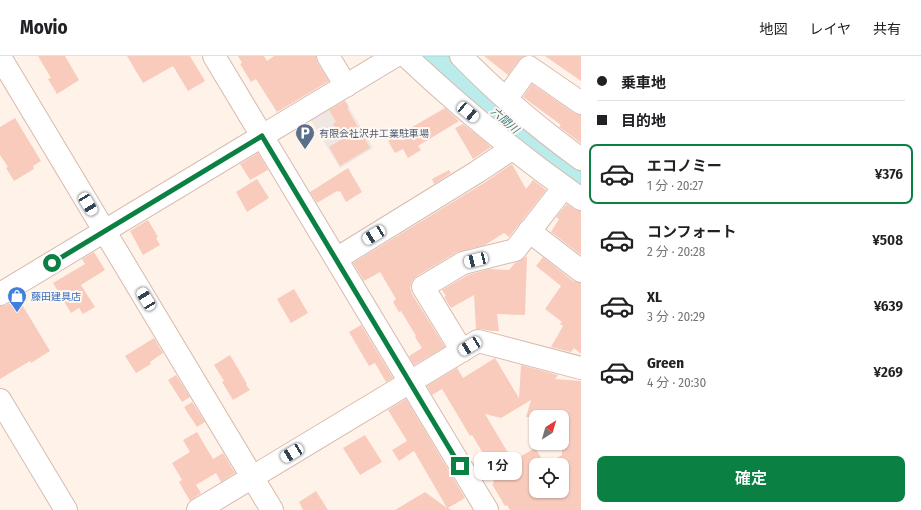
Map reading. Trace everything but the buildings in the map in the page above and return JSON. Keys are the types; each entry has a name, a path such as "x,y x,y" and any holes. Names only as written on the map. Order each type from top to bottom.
{"street":[{"path":"214,56 410,382 479,507"},
{"path":"328,56 346,86"},
{"path":"0,294 395,56"},
{"path":"406,56 462,107 511,147 572,193 529,231 515,250 463,263 423,287 462,351"},
{"path":"462,56 506,99 581,159"},
{"path":"0,57 272,510"},
{"path":"506,99 530,67 581,103"},
{"path":"336,259 477,172 507,152 511,147"},
{"path":"529,231 581,271"},
{"path":"198,510 478,341 581,368"},
{"path":"0,400 66,510"}],"shaded area":[{"path":"343,97 373,148 340,168 309,117"}],"water":[{"name":"六間川","path":"419,56 448,56 472,82 581,172 581,188 519,143"}],"place":[{"name":"有限会社沢井工業駐車場","path":"305,150"},
{"name":"藤田建具店","path":"17,313"}],"route":[{"path":"52,263 262,136 460,466"}]}
